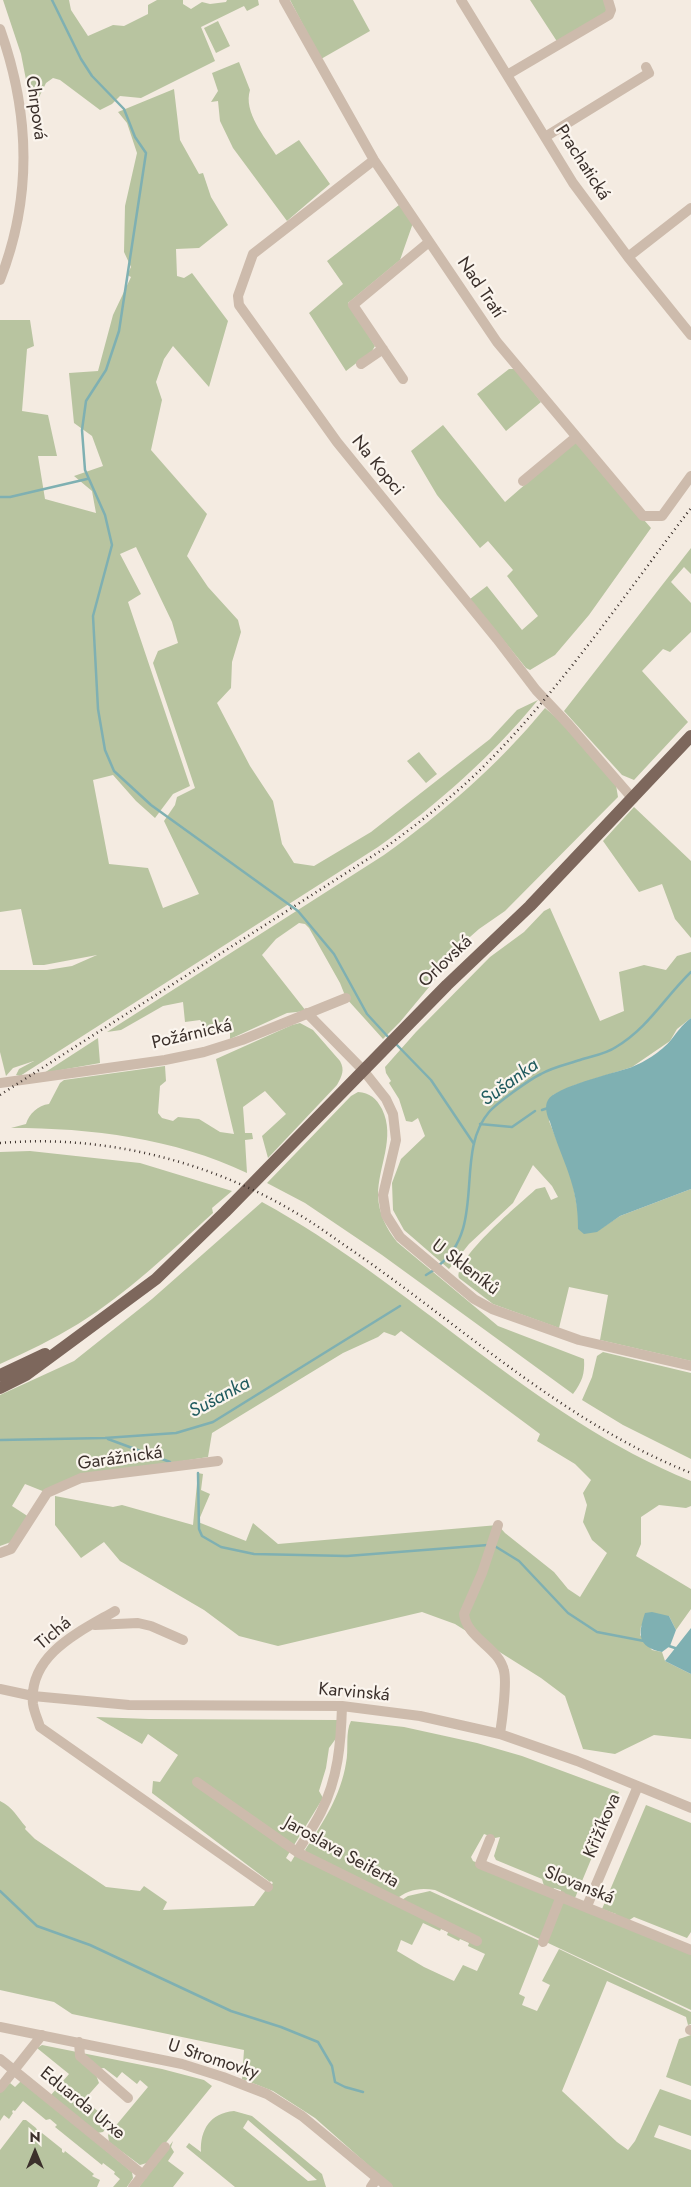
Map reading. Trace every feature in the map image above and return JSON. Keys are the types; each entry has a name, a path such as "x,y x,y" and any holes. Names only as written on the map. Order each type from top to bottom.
{"main road":[{"name":"Orlovská","path":"79,1338 156,1278 225,1212 363,1070 530,906 592,838 633,799 691,736"},
{"path":"0,1375 79,1338"},
{"path":"0,1388 26,1375 79,1338"}],"street":[{"name":"Nad Tratí","path":"284,0 374,160 496,342 643,516 662,516 691,476"},
{"name":"Prachatická","path":"461,0 573,182 628,257 691,335"},
{"path":"507,75 609,16 611,10 608,0"},
{"name":"Chrpová","path":"0,29 16,82 25,148 24,180 17,219 10,250 0,280"},
{"path":"545,137 649,73 646,67"},
{"name":"Na Kopci","path":"374,160 253,254 238,296 239,305 340,446 497,639 536,690 633,799"},
{"path":"628,257 691,208"},
{"path":"403,379 353,305 429,242"},
{"path":"362,364 383,350"},
{"path":"523,481 576,437"},
{"name":"Požárnická","path":"0,1083 192,1055 242,1040 346,998"},
{"path":"308,1013 363,1070"},
{"name":"U Skleníků","path":"363,1070 386,1098 395,1120 395,1143 383,1190 386,1215 400,1237 474,1299 503,1314 579,1340 691,1366"},
{"name":"Garážnická","path":"0,1552 11,1549 47,1493 81,1478 218,1461"},
{"path":"497,1529 464,1614 465,1621 475,1635 492,1651 504,1671 500,1734"},
{"name":"Tichá","path":"33,1696 39,1671 47,1657 68,1640 115,1611"},
{"path":"92,1625 138,1623 151,1626 183,1640"},
{"name":"Karvinská","path":"0,1689 33,1696 129,1704 342,1706 420,1716 500,1734 577,1761 691,1808"},
{"path":"33,1696 33,1706 40,1727 268,1887"},
{"path":"297,1852 321,1812 334,1776 339,1756 342,1706"},
{"name":"Jaroslava Seiferta","path":"197,1782 297,1852 476,1941"},
{"name":"Křižíkova","path":"587,1906 638,1786"},
{"name":"Slovanská","path":"490,1839 480,1864 691,1950"},
{"path":"543,1942 561,1896"},
{"name":"U Stromovky","path":"0,2028 182,2064 267,2094 302,2116 374,2183 388,2187"},
{"path":"0,2088 42,2035"},
{"path":"78,2042 80,2056 128,2098"},
{"name":"Eduarda Urxe","path":"0,2059 143,2175"},
{"path":"133,2187 165,2148"}],"green space":[{"path":"3,0 69,0 71,10 88,36 113,25 124,26 148,14 148,5 157,0 183,0 183,4 191,9 202,2 210,4 226,2 227,0 258,0 259,5 247,11 244,6 201,27 215,61 141,98 120,96 112,104 100,110 60,80 53,78 46,83 39,97 33,96 28,90 21,54"},
{"path":"290,0 353,0 370,31 321,59"},
{"path":"530,0 606,0 608,11 558,43"},
{"path":"218,21 230,46 216,53 204,28"},
{"path":"239,62 250,90 249,98 252,115 276,155 299,140 330,184 287,221 233,148 220,121 218,101 211,102 218,91 212,73"},
{"path":"174,89 180,140 199,174 203,173 211,197 228,225 199,248 176,249 177,276 184,278 192,273 228,321 209,387 173,346 164,359 156,382 162,400 151,450 207,514 187,556 208,587 238,620 241,632 232,662 231,688 217,703 250,766 273,801 282,844 294,863 314,866 371,832 490,739 517,710 538,700 502,741 463,779 422,814 378,847 20,1076 16,1075 19,1069 34,1061 13,1068 6,1076 0,1052 0,970 47,970 72,966 97,955 44,965 33,965 21,909 0,912 0,320 30,320 34,346 27,349 22,411 48,415 57,456 38,456 45,499 96,513 92,491 74,476 103,466 92,436 74,423 69,373 98,371 113,315 131,277 127,275 131,267 124,252 125,206 137,153 127,123 118,112","holes":["136,547 172,622 178,643 158,651 153,663 195,788 177,797 175,805 164,821 199,894 163,908 148,868 109,864 93,780 113,775 136,801 155,818 173,794 190,786 128,602 141,594 120,554"]},
{"path":"399,205 413,223 400,260 348,303 375,346 372,351 346,371 309,313 343,284 327,261"},
{"path":"509,369 515,369 541,402 506,431 477,394"},
{"path":"443,425 505,502 575,441 651,528 589,615 555,655 530,670 526,668 470,599 487,586 522,630 538,616 507,576 513,570 488,541 480,548 437,495 411,451"},
{"path":"691,548 691,574 684,567 671,582 691,603 691,632 670,652 663,649 642,671 688,722 634,780 622,775 564,711"},
{"path":"545,708 558,719 616,785 618,797 505,911 479,929 462,944 449,963 400,1022 383,1039 346,998 340,983 309,928 305,924 299,923 276,939 262,955 306,1011 287,1013 230,1039 230,1029 210,1031 200,1020 185,1022 183,1002 163,1006 121,1030 107,1032 384,855 406,839 469,787 508,749"},
{"path":"419,752 437,774 426,783 407,761"},
{"path":"634,807 691,861 691,938 675,919 662,884 639,892 603,841"},
{"path":"550,908 600,1021 624,1011 619,972 644,965 666,970 677,956 691,952 691,1018 677,1029 670,1041 632,1067 575,1085 553,1095 549,1121 571,1175 578,1211 578,1229 597,1231 620,1216 691,1189 691,1361 600,1340 608,1295 569,1287 559,1328 493,1304 459,1278 460,1269 477,1245 536,1189 545,1187 551,1200 558,1197 552,1186 533,1165 513,1203 469,1244 449,1269 404,1230 393,1210 392,1183 401,1159 425,1136 418,1118 412,1122 406,1121 399,1099 389,1083 391,1081 385,1067 416,1032 490,957 524,932 544,911"},
{"path":"300,1023 313,1030 340,1061 343,1070 341,1076 337,1085 268,1158 262,1136 286,1114 265,1091 243,1107 245,1133 252,1133 253,1139 245,1140 247,1173 190,1151 132,1137 72,1130 11,1128 26,1124 34,1111 41,1106 49,1104 60,1083 64,1080 165,1066 166,1081 160,1086 158,1113 162,1118 173,1121 178,1117 199,1119 220,1132 234,1134 216,1059"},
{"path":"98,1038 100,1063 44,1073"},
{"path":"358,1092 375,1099 382,1109 386,1120 387,1141 378,1196 386,1226 393,1237 498,1326 584,1359 582,1378 573,1394 382,1255 305,1203 267,1183 351,1096"},
{"path":"30,1151 140,1163 232,1191 212,1208 213,1213 148,1272 114,1299 69,1330 0,1364 0,1152"},
{"path":"262,1202 317,1235 370,1271 524,1386 578,1422 633,1454 691,1481 691,1506 686,1508 659,1505 641,1517 641,1544 636,1556 691,1589 691,1609 676,1630 669,1616 641,1626 640,1635 652,1650 662,1652 665,1661 691,1674 691,1739 654,1735 615,1754 583,1749 565,1696 541,1678 455,1624 422,1612 278,1646 239,1636 204,1610 120,1561 104,1542 81,1558 55,1525 55,1496 113,1507 122,1505 193,1525 198,1473 203,1474 201,1490 210,1494 198,1522 246,1541 253,1523 278,1544 498,1525 505,1533 554,1572 568,1589 580,1597 607,1553 592,1540 583,1522 587,1505 583,1493 591,1480 575,1464 537,1441 540,1434 401,1331 395,1336 384,1332 378,1337 343,1353 212,1433 208,1457 144,1467 45,1492 25,1484 12,1506 29,1517 11,1542 0,1546 0,1395 74,1361 152,1299"},
{"path":"603,1352 691,1373 691,1459 623,1425 582,1400 592,1377 597,1356"},
{"path":"96,1717 337,1720 337,1737 329,1748 326,1768 319,1791 323,1798 286,1858 291,1862 297,1852 394,1905 408,1896 430,1891 540,1941 519,1994 525,1997 522,2005 537,2011 550,1985 542,1981 559,1949 691,2012 691,2024 688,2025 686,2017 607,1981 562,2091 628,2150 635,2141 660,2089 691,2100 691,2136 659,2125 654,2137 691,2150 691,2187 393,2187 315,2118 273,2091 242,2079 244,2050 72,2014 54,2002 0,1990 0,1801 12,1809 26,1827 25,1829 35,1839 106,1887 140,1891 144,1886 167,1902 163,1910 254,1906 271,1883 271,1885 273,1883 152,1793 153,1781 160,1782 178,1755 148,1734 142,1744","holes":["423,1923 440,1931 441,1929 448,1932 447,1935 459,1941 460,1939 469,1943 468,1946 485,1954 477,1971 463,1965 454,1981 424,1967 397,1951 401,1940 412,1945"]},
{"path":"351,1721 404,1727 477,1743 522,1756 619,1792 575,1898 561,1893 561,1890 554,1888 553,1890 544,1886 542,1879 496,1860 494,1856 500,1837 495,1838 484,1834 471,1857 473,1861 691,1952 691,2010 435,1890 414,1890 395,1900 308,1855 305,1850 325,1819 344,1775 348,1730"},
{"path":"646,1805 691,1823 691,1932 687,1938 634,1917 628,1921 602,1909"},
{"path":"691,2035 691,2086 666,2077 679,2039"},
{"path":"42,2045 162,2069 204,2080 212,2086 150,2162 140,2165 109,2142 108,2135 148,2087 140,2080 137,2084 122,2072 117,2078 104,2068 98,2069 96,2075 99,2083 84,2100 99,2112 99,2115 101,2114 111,2122 103,2132 97,2133 51,2095 69,2074 37,2048"},
{"path":"21,2081 132,2172 133,2178 127,2187 113,2187 120,2179 114,2174 115,2172 103,2163 102,2165 55,2127 57,2125 50,2119 46,2120 23,2101 15,2111 13,2110 9,2119 4,2115 0,2121 0,2092 10,2083 15,2087"},
{"path":"234,2111 252,2116 322,2174 326,2187 235,2187 186,2147 189,2143 201,2152 202,2137 208,2124 226,2112","holes":["248,2120 317,2180 308,2181 243,2128"]},
{"path":"23,2120 26,2120 62,2149 62,2152 64,2153 65,2151 94,2174 92,2176 100,2180 97,2187 0,2187 0,2150"},
{"path":"173,2141 171,2147 174,2152 168,2161 184,2173 173,2187 139,2187"}],"water":[{"path":"691,1018 691,1189 620,1216 597,1232 584,1234 578,1229 578,1214 573,1187 547,1114 546,1105 548,1100 553,1095 573,1085 629,1068 646,1060 667,1044"},
{"path":"652,1612 669,1616 676,1630 670,1646 662,1652 648,1647 642,1638 641,1627 645,1613"},
{"path":"691,1628 691,1674 665,1661"}],"waterway":[{"path":"52,0 81,59 92,76 124,109 135,137 146,153 119,331 106,370 86,401 82,430 85,470 105,515 112,545 93,616 98,709 105,750 114,771 151,805 298,911 334,954 367,1014 390,1039"},
{"path":"0,497 10,497 87,479"},
{"name":"Sušanka","path":"438,1266 453,1250 462,1232 467,1212 473,1148 479,1129 489,1112 529,1081 546,1072 599,1055 616,1047 638,1031 691,972"},
{"path":"396,1044 431,1080 474,1144"},
{"path":"542,1110 548,1108"},
{"path":"480,1124 512,1127 535,1111"},
{"name":"Sušanka","path":"426,1275 434,1270"},
{"name":"Sušanka","path":"0,1440 105,1438 176,1433 213,1422 400,1306"},
{"path":"108,1439 170,1462"},
{"path":"198,1473 199,1529 202,1536 221,1547 254,1554 347,1556 488,1545"},
{"path":"493,1545 519,1561 568,1613 597,1632 644,1641"},
{"path":"666,1645 678,1649"},
{"path":"0,1891 37,1926 90,1945 231,2011 281,2027 318,2042 332,2066 335,2082 363,2092"}],"railway":[{"path":"0,1095 382,850 456,792 508,741 563,677 691,508"},
{"path":"0,1143 39,1141 78,1143 155,1155 229,1179 264,1195 305,1218 353,1251 558,1401 600,1428 645,1452 691,1473"}]}
